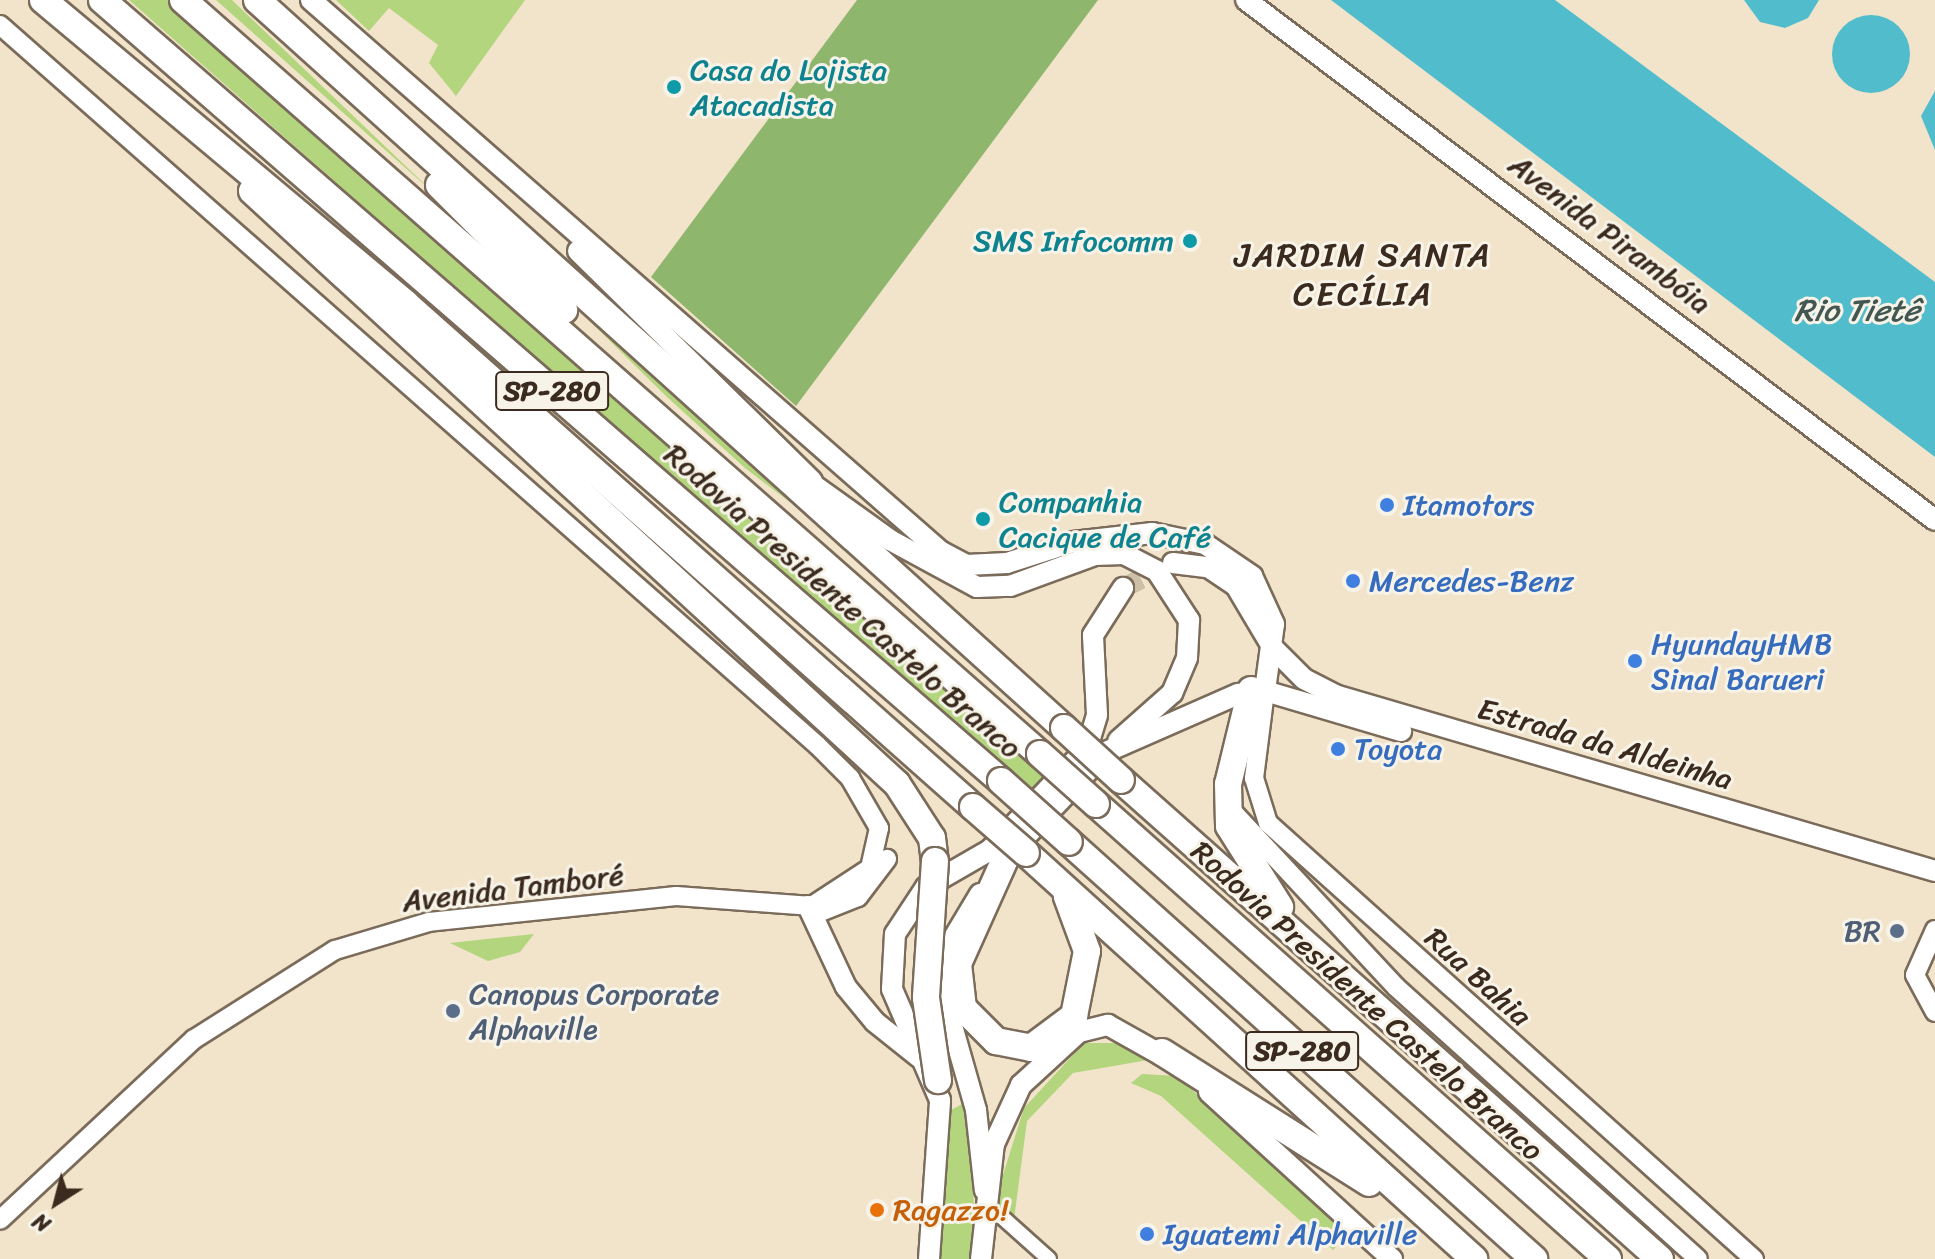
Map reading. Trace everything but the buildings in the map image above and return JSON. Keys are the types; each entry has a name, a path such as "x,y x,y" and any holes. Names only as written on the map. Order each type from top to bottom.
{"highway":[{"path":"43,0 406,304 1056,881 1474,1259"},
{"name":"Rodovia Presidente Castelo Branco","path":"102,0 1001,781 1534,1259"},
{"name":"Rodovia Presidente Castelo Branco","path":"183,0 1608,1259"},
{"path":"240,0 422,168 734,484"},
{"name":"Rodovia Presidente Castelo Branco","path":"257,0 1326,966 1660,1259"},
{"path":"233,161 278,222 897,784 932,838 935,861 926,998 933,1077"},
{"path":"1258,691 1227,800 1247,866 1326,966"},
{"path":"1006,857 958,964 963,1008 996,1041 1031,1048 1048,1041 1082,1000 1087,951 1056,881"},
{"path":"1162,1052 1415,1208"}],"main road":[{"path":"311,0 940,551 966,565 987,565 1115,533 1183,538 1232,558 1252,576 1267,601 1273,648 1258,691 1106,752"},
{"name":"Avenida Pirambóia","path":"1246,0 1935,520"},
{"path":"529,193 603,279 833,501"},
{"path":"676,379 833,501 977,587 1010,586 1095,555 1124,554 1157,571 1189,620 1184,669 1172,693 1106,752 1006,857 952,941 943,980 946,1016 976,1110 984,1201 981,1259"},
{"name":"Estrada da Aldeinha","path":"1173,563 1208,567 1236,586 1273,648 1313,684 1394,715 1935,871"},
{"path":"929,1259 941,1156 933,1077 892,989 895,934 926,887 990,850 1087,748 1097,715 1093,635 1123,588"},
{"path":"1298,700 1313,684"},
{"name":"Estrada da Aldeinha","path":"1258,691 1935,885"},
{"path":"809,911 846,987 875,1022 933,1077"},
{"path":"984,1201 1002,1121 1021,1085 1079,1032 1108,1025 1162,1052 1392,1259"}],"street":[{"path":"0,25 850,778 879,828 876,857 858,881 809,911"},
{"path":"786,684 864,777 891,840 886,862 865,891 809,911"},
{"name":"Rua Bahia","path":"1258,691 1254,778 1268,823 1754,1259"},
{"path":"1227,800 1396,987 1698,1259"},
{"name":"Avenida Tamboré","path":"0,1220 194,1039 335,950 453,919 676,896 749,901 809,911"},
{"path":"1935,930 1915,975 1935,1012"},
{"path":"984,1201 1049,1259"}],"green space":[{"path":"129,0 170,0 278,95 1047,780 1034,798"},
{"path":"216,0 232,0 436,195"},
{"path":"336,0 525,0 456,96 429,63 438,45 389,8 369,31"},
{"path":"857,0 1098,0 796,406 651,277"},
{"path":"395,130 800,501 795,506 745,468 667,397"},
{"path":"534,934 520,952 488,961 450,943"},
{"path":"1084,1043 1123,1043 1154,1059 1073,1073 1027,1121 1013,1227 996,1227 1002,1178 1024,1108"},
{"path":"1142,1074 1177,1076 1350,1232 1333,1250 1161,1096 1131,1083"},
{"path":"964,1103 976,1224 969,1259 936,1259 949,1111"}],"water":[{"name":"Rio Tietê","path":"1331,0 1555,0 1935,282 1935,457"},
{"path":"1744,0 1819,0 1808,18 1785,28 1760,22"},
{"path":"1871,15 1886,18 1899,26 1907,39 1910,54 1907,69 1899,82 1886,90 1871,93 1856,90 1843,82 1835,69 1832,54 1835,39 1843,26 1856,18"},
{"path":"1935,91 1935,150 1921,116"}],"tunnel":[{"path":"1123,588 1169,565"}],"place":[{"name":"Casa do Lojista Atacadista","path":"674,87"},
{"name":"SMS Infocomm","path":"1190,241"},
{"name":"Itamotors","path":"1387,505"},
{"name":"Companhia Cacique de Café","path":"983,519"},
{"name":"Mercedes-Benz","path":"1353,581"},
{"name":"HyundayHMB Sinal Barueri","path":"1635,661"},
{"name":"Toyota","path":"1338,749"},
{"name":"BR","path":"1897,931"},
{"name":"Canopus Corporate Alphaville","path":"453,1011"},
{"name":"Ragazzo!","path":"877,1210"},
{"name":"Iguatemi Alphaville","path":"1147,1234"}],"district":[{"name":"JARDIM SANTA CECÍLIA","path":"1363,274"}]}
